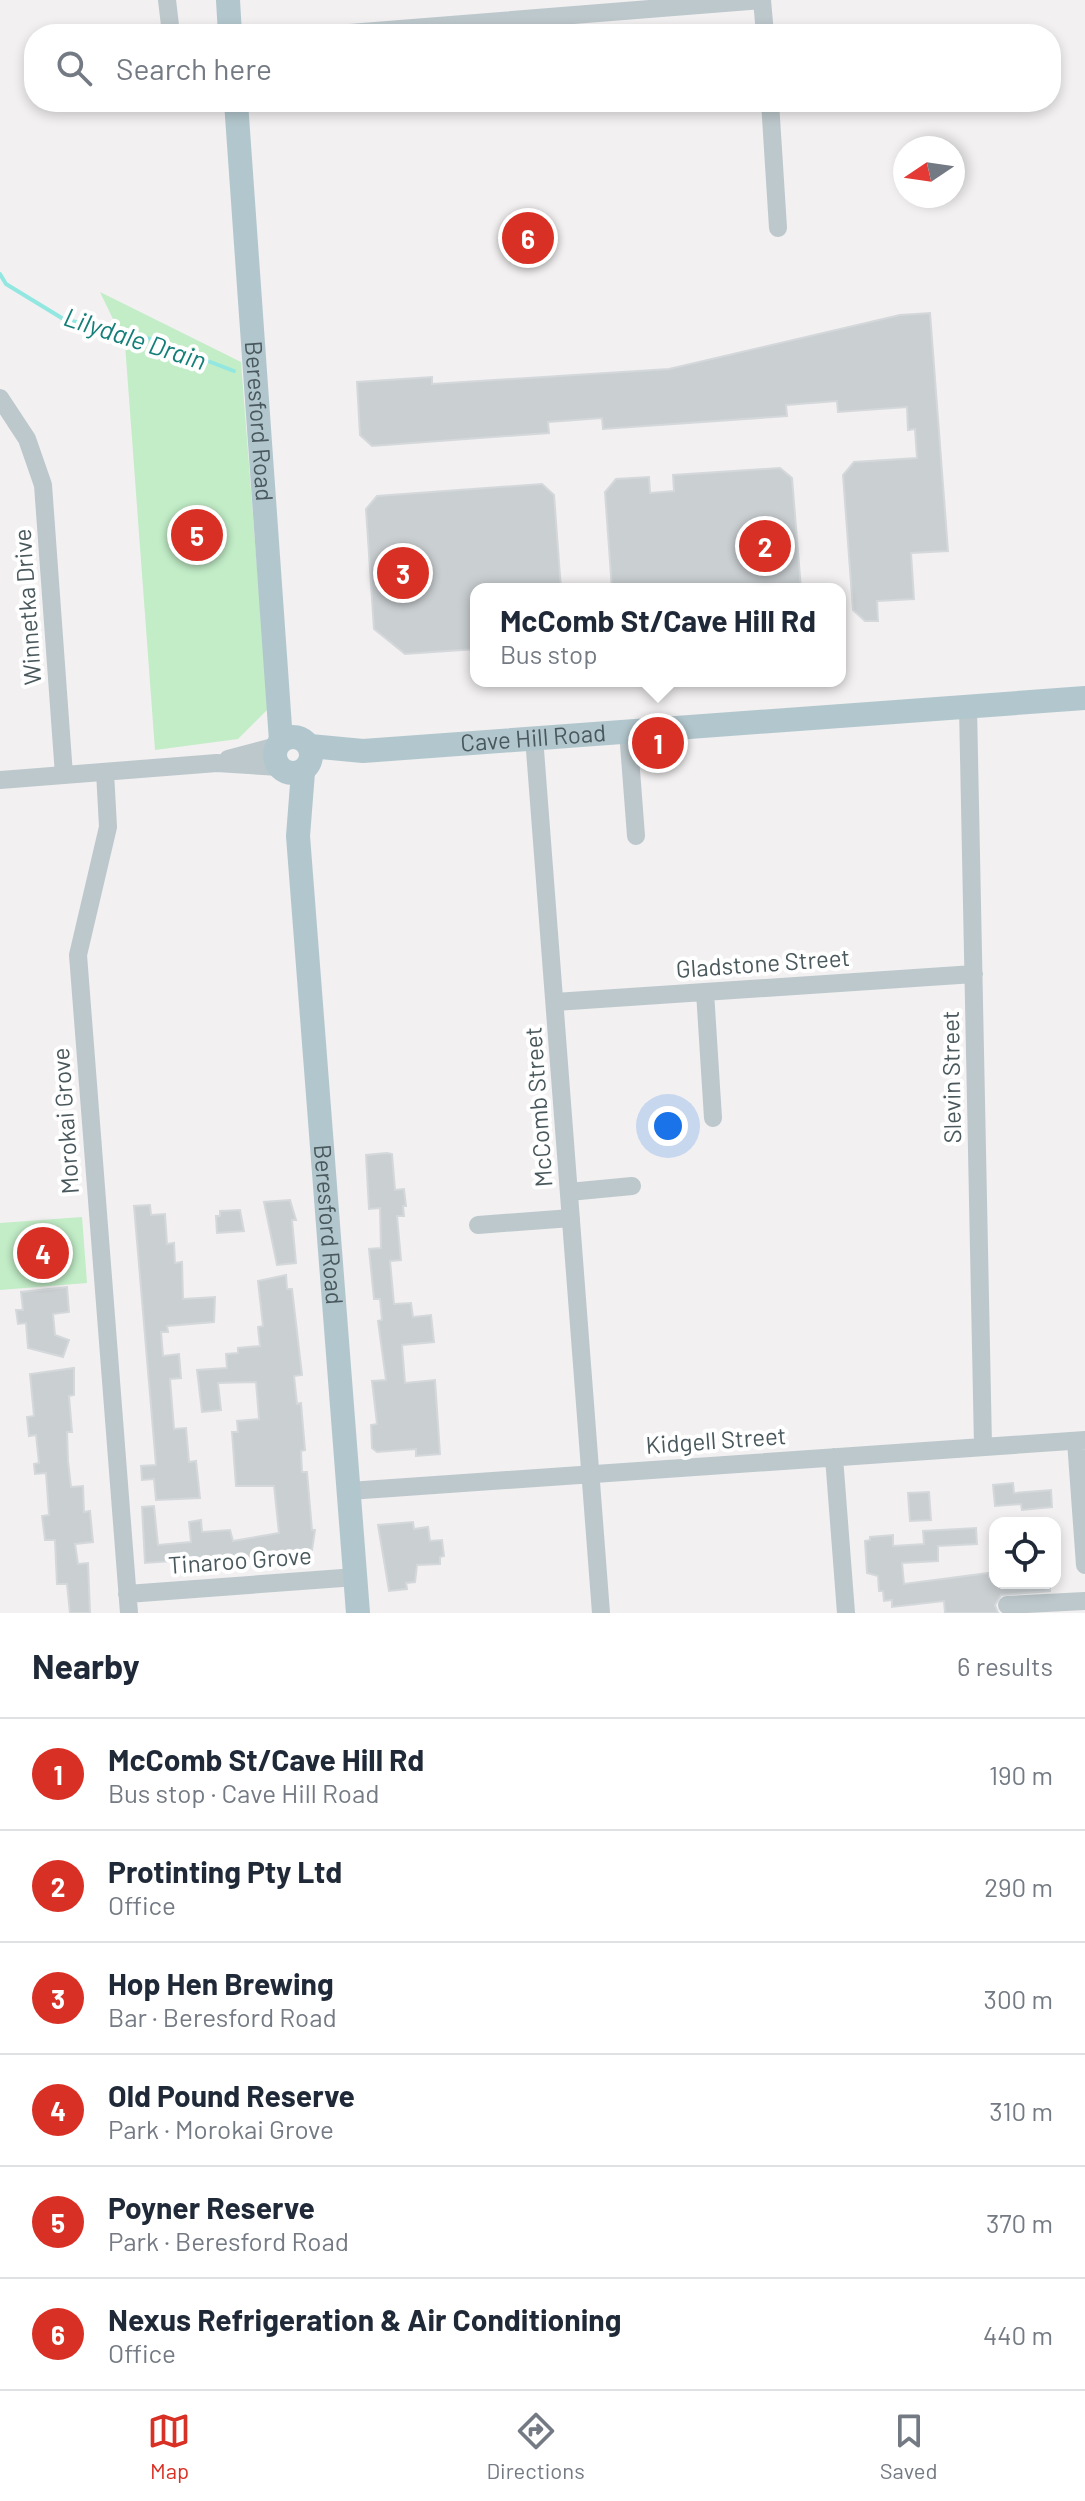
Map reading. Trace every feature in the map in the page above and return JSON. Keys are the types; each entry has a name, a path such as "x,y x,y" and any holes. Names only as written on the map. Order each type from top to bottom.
{"main road":[{"path":"228,0 229,24"},
{"path":"241,0 243,24"},
{"name":"Beresford Road","path":"237,112 293,756 358,1613"},
{"name":"Beresford Road","path":"250,112 295,704 293,756"},
{"name":"Cave Hill Road","path":"293,756 1085,698"}],"street":[{"path":"167,0 170,24"},
{"path":"462,24 762,0 764,24"},
{"path":"771,112 778,228"},
{"name":"Winnetka Drive","path":"0,398 27,439 43,485 64,775"},
{"name":"Slevin Street","path":"968,707 983,1446"},
{"path":"628,731 636,836"},
{"name":"McComb Street","path":"534,737 601,1613"},
{"name":"Cave Hill Road","path":"0,780 293,756"},
{"name":"Morokai Grove","path":"105,772 108,827 78,955 129,1613"},
{"name":"Gladstone Street","path":"555,1002 974,974"},
{"path":"705,992 713,1118"},
{"path":"569,1192 632,1186"},
{"path":"478,1225 571,1218"},
{"path":"1080,1441 1085,1565"},
{"name":"Kidgell Street","path":"349,1491 1080,1441"},
{"path":"834,1457 846,1613"},
{"name":"Tinaroo Grove","path":"127,1594 356,1577"},
{"path":"1007,1605 1085,1601"}],"green space":[{"path":"100,292 241,362 268,709 238,739 155,750 125,344"},
{"path":"82,1217 87,1283 0,1290 0,1223"}],"building":[{"path":"930,313 948,551 911,553 914,599 877,601 878,621 865,621 853,610 843,475 854,462 917,458 915,429 908,430 907,407 838,412 837,401 786,405 787,416 603,429 602,418 548,422 549,433 372,446 360,435 357,382 432,377 432,384 669,369 900,315"},
{"path":"780,468 792,478 801,583 612,583 605,492 616,479 649,477 650,493 674,491 673,475"},
{"path":"542,484 554,495 561,583 470,583 470,649 405,654 374,629 366,509 377,496"},
{"path":"392,1154 395,1190 404,1189 406,1206 403,1206 404,1216 397,1216 401,1260 390,1261 394,1304 411,1303 413,1317 431,1315 434,1342 402,1345 405,1383 435,1380 440,1454 416,1456 416,1449 377,1452 372,1448 371,1425 377,1424 372,1381 386,1380 378,1321 382,1320 380,1299 374,1299 369,1249 381,1248 380,1208 369,1209 366,1155"},
{"path":"290,1200 296,1220 292,1220 296,1263 277,1265 264,1202"},
{"path":"150,1205 151,1215 165,1214 167,1244 174,1243 175,1263 182,1262 183,1299 215,1297 214,1322 167,1326 168,1332 161,1332 163,1356 179,1354 181,1378 170,1379 174,1429 186,1428 189,1462 196,1461 200,1498 156,1500 154,1479 142,1480 141,1466 156,1465 134,1206"},
{"path":"240,1210 244,1231 217,1233 216,1216 220,1216 220,1211"},
{"path":"286,1275 287,1289 292,1289 302,1375 294,1376 297,1404 301,1403 305,1450 301,1451 302,1472 307,1472 312,1530 315,1530 312,1550 298,1551 298,1556 274,1559 274,1562 261,1563 261,1558 242,1559 242,1556 145,1563 142,1507 154,1506 158,1545 191,1542 189,1522 201,1520 202,1532 230,1530 233,1541 279,1533 274,1486 236,1486 232,1432 238,1432 237,1421 259,1419 256,1382 218,1383 221,1410 202,1412 197,1370 227,1368 226,1354 238,1353 238,1348 260,1346 258,1327 263,1326 258,1281"},
{"path":"67,1287 69,1312 53,1314 55,1335 69,1340 63,1357 28,1348 26,1323 18,1324 16,1310 23,1310 21,1292"},
{"path":"74,1368 74,1395 69,1396 72,1432 67,1432 68,1461 71,1487 83,1486 84,1512 90,1511 93,1542 75,1544 78,1564 88,1563 90,1613 70,1613 67,1584 57,1584 55,1540 45,1540 42,1516 49,1515 46,1473 35,1474 34,1464 39,1463 36,1435 29,1436 27,1417 34,1416 30,1374"},
{"path":"1013,1483 1014,1493 1051,1490 1052,1507 1022,1510 1021,1504 995,1506 993,1485"},
{"path":"929,1492 931,1520 910,1521 908,1493"},
{"path":"413,1522 414,1529 428,1527 430,1541 442,1540 444,1556 440,1557 440,1564 417,1565 415,1582 406,1583 407,1589 389,1591 378,1525"},
{"path":"976,1528 977,1544 938,1546 938,1561 902,1563 904,1584 989,1573 989,1589 1050,1591 1001,1595 995,1605 998,1613 945,1613 944,1601 892,1607 892,1600 884,1601 883,1591 879,1591 878,1576 867,1573 865,1541 870,1537 893,1535 893,1546 924,1544 923,1531"}],"waterway":[{"name":"Lilydale Drain","path":"0,274 6,284 65,320 129,331 234,371"}],"place":[{"name":"Nexus Refrigeration & Air Conditioning","path":"528,238"},
{"name":"Poyner Reserve","path":"197,535"},
{"name":"Protinting Pty Ltd","path":"765,546"},
{"name":"Hop Hen Brewing","path":"403,573"},
{"name":"McComb St/Cave Hill Rd","path":"658,743"},
{"name":"Old Pound Reserve","path":"43,1253"}]}
